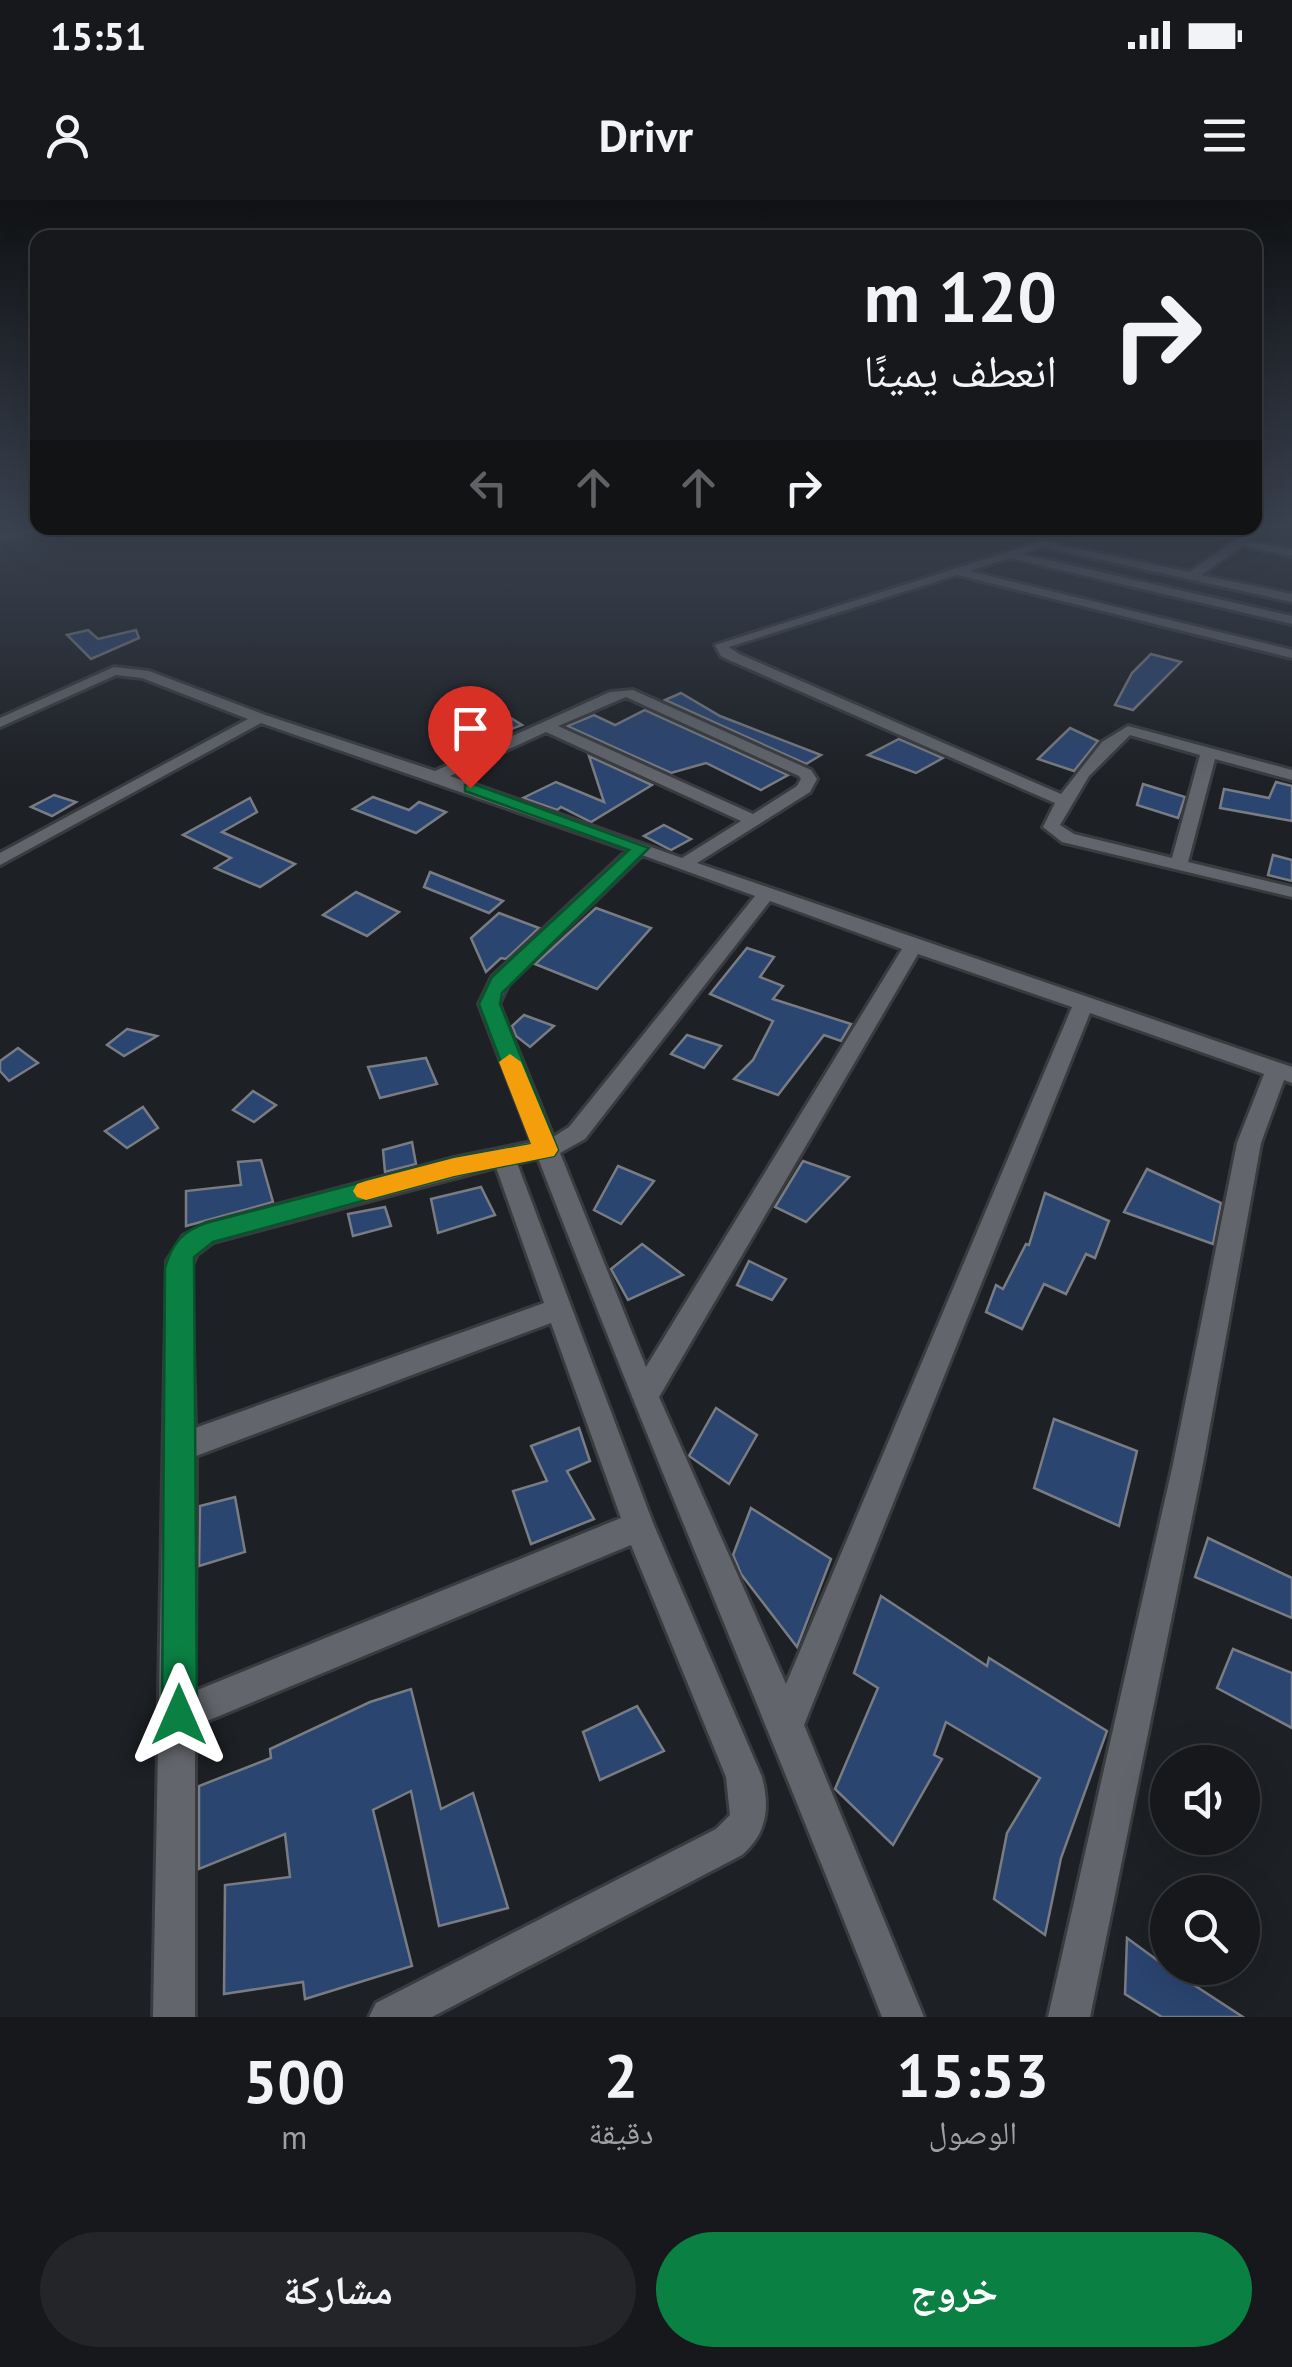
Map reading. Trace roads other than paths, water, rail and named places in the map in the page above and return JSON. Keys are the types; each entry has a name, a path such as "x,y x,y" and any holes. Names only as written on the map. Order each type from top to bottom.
{"street":[{"path":"821,614 729,642 722,649 1064,801"},
{"path":"1106,614 1292,654"},
{"path":"1266,614 1292,620"},
{"path":"0,723 122,670 144,674 260,718 1284,1073 1249,1143 1188,1464 1069,2017"},
{"path":"436,776 615,695 628,693 809,779 804,789 684,864"},
{"path":"0,860 260,718"},
{"path":"546,726 753,820"},
{"path":"1292,775 1128,730 1117,734 1051,822 1059,835 1292,892"},
{"path":"1179,864 1209,750"},
{"path":"640,848 499,982 489,1004 644,1396 786,1726 903,2017"},
{"path":"174,2017 181,1447 178,1268 190,1242 206,1234 454,1167 546,1150 576,1133 766,894"},
{"path":"644,1396 913,946"},
{"path":"786,1726 1083,1005"},
{"path":"390,2017 729,1842 745,1830 751,1803 744,1777 639,1526 504,1158"},
{"path":"181,1447 558,1309"},
{"path":"179,1715 639,1526"}]}
